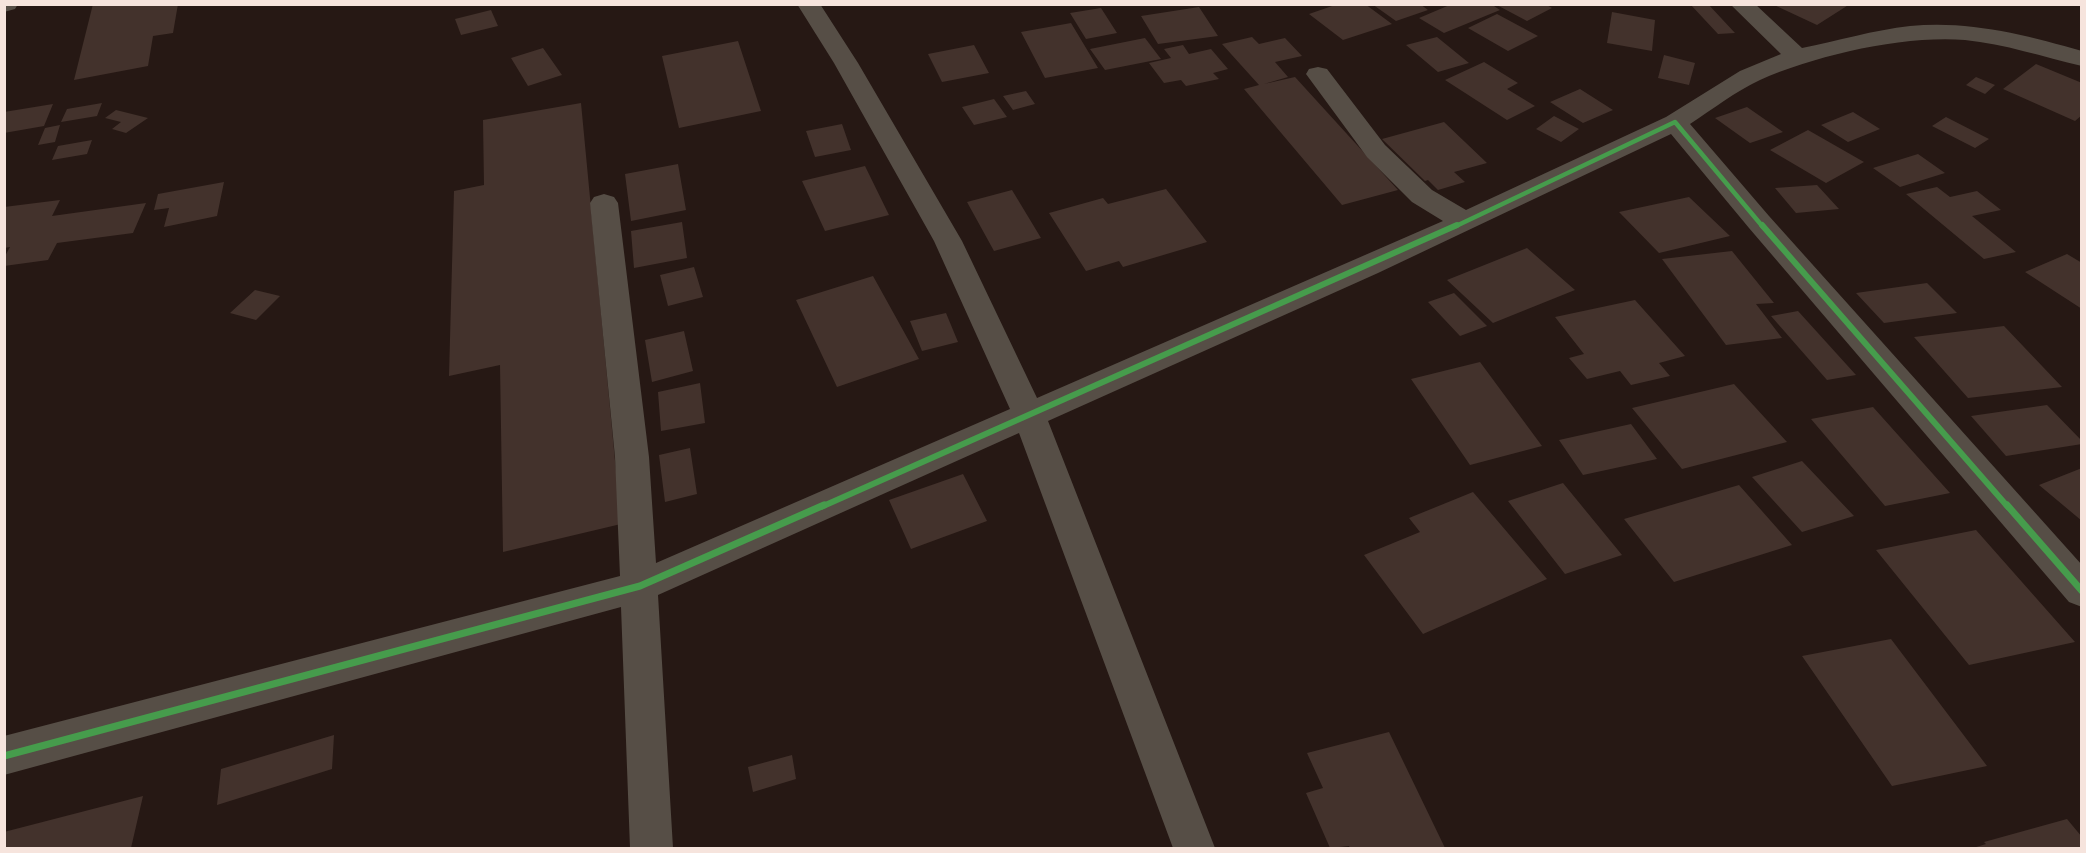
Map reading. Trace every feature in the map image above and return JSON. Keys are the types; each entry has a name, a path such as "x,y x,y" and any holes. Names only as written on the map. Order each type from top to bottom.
{"street":[{"path":"808,4 846,63 948,241 1029,415 1194,849"},
{"path":"1741,4 1797,56"},
{"path":"4,756 640,586 1465,222 1675,122 1749,76 1797,56 1910,33 1965,33 2032,44 2082,59"},
{"path":"1318,74 1376,151 1422,196 1465,222"},
{"path":"1675,122 1759,222 2082,591"},
{"path":"604,203 632,457 652,849"}],"building":[{"path":"93,4 178,4 173,33 153,36 148,66 74,80"},
{"path":"1338,4 1365,4 1392,24 1343,40 1309,14"},
{"path":"1372,4 1420,4 1428,10 1396,21"},
{"path":"1452,4 1491,4 1500,10 1444,33 1419,18"},
{"path":"1495,4 1545,4 1552,8 1527,21"},
{"path":"1690,4 1708,4 1735,33 1718,34"},
{"path":"1772,4 1850,4 1817,25"},
{"path":"1199,7 1218,36 1158,44 1141,16"},
{"path":"1101,8 1117,33 1086,39 1070,13"},
{"path":"491,10 498,26 461,35 455,19"},
{"path":"1612,12 1655,20 1652,51 1607,43"},
{"path":"1497,14 1538,36 1508,51 1468,28"},
{"path":"1071,23 1098,68 1045,78 1021,32"},
{"path":"1252,37 1259,44 1285,38 1302,56 1275,62 1288,77 1264,84 1295,77 1398,190 1342,205 1244,89 1259,85 1222,44"},
{"path":"1437,37 1469,63 1438,72 1406,45"},
{"path":"1145,38 1161,59 1105,70 1090,49"},
{"path":"738,41 761,111 679,128 662,56"},
{"path":"974,45 989,73 942,82 928,54"},
{"path":"1183,45 1189,54 1211,49 1228,69 1213,73 1219,79 1186,86 1181,80 1164,83 1149,63 1171,58 1164,49"},
{"path":"543,48 562,75 528,86 511,58"},
{"path":"1664,55 1695,63 1689,85 1658,78"},
{"path":"1484,62 1518,83 1507,89 1535,106 1507,120 1445,80"},
{"path":"2036,64 2082,83 2082,115 2075,121 2003,89"},
{"path":"1976,77 1995,85 1985,94 1966,85"},
{"path":"1580,89 1613,110 1583,123 1550,102"},
{"path":"1026,91 1035,104 1013,110 1003,96"},
{"path":"994,99 1007,117 974,125 962,107"},
{"path":"102,103 97,116 61,122 67,109"},
{"path":"581,103 621,524 503,552 500,365 449,376 454,191 484,185 483,120"},
{"path":"53,104 44,126 4,133 4,112"},
{"path":"1747,107 1783,132 1750,143 1715,118"},
{"path":"116,110 148,118 126,133 112,129 121,122 105,118"},
{"path":"1853,112 1880,129 1848,142 1821,125"},
{"path":"1554,116 1579,129 1561,142 1536,129"},
{"path":"1946,117 1989,139 1975,148 1932,126"},
{"path":"1444,122 1487,163 1454,172 1465,182 1438,190 1428,180 1425,181 1382,139"},
{"path":"842,124 851,150 815,157 806,131"},
{"path":"60,125 55,142 38,145 45,128"},
{"path":"1808,130 1864,162 1826,183 1770,150"},
{"path":"92,140 87,154 52,160 58,146"},
{"path":"1918,154 1945,173 1900,187 1873,168"},
{"path":"678,164 686,210 631,221 625,174"},
{"path":"865,166 889,215 825,231 802,181"},
{"path":"224,182 217,216 164,227 169,208 154,210 158,194"},
{"path":"1817,185 1839,209 1796,213 1775,188"},
{"path":"1937,187 1950,197 1977,191 2001,210 1972,216 2016,252 1984,259 1906,194"},
{"path":"1166,189 1207,242 1123,267 1119,261 1086,271 1049,213 1103,198 1108,204"},
{"path":"1012,190 1041,238 994,251 967,202"},
{"path":"1689,197 1730,236 1659,253 1619,212"},
{"path":"60,200 52,216 146,203 133,233 57,243 48,260 4,266 4,258 10,247 4,248 4,207"},
{"path":"682,222 687,258 634,268 631,231"},
{"path":"1527,248 1575,290 1493,323 1447,280"},
{"path":"1732,251 1774,303 1756,304 1782,338 1726,345 1662,259"},
{"path":"2067,254 2082,263 2082,309 2025,272"},
{"path":"694,267 703,297 668,306 660,275"},
{"path":"873,276 919,359 837,387 796,300"},
{"path":"1927,283 1957,313 1884,323 1856,293"},
{"path":"255,290 280,296 256,320 230,313"},
{"path":"1454,293 1487,326 1460,336 1428,302"},
{"path":"1635,300 1685,356 1659,363 1670,376 1631,385 1620,371 1587,379 1569,358 1584,354 1555,317"},
{"path":"1798,311 1856,375 1827,380 1771,316"},
{"path":"946,313 958,342 922,351 910,321"},
{"path":"2004,326 2062,387 1968,398 1914,337"},
{"path":"684,331 693,371 652,382 645,340"},
{"path":"1480,362 1542,446 1470,465 1411,379"},
{"path":"700,383 705,423 661,431 658,392"},
{"path":"1734,384 1787,442 1682,469 1632,408"},
{"path":"2047,405 2082,441 2082,444 2006,456 1971,416"},
{"path":"1873,407 1950,493 1885,506 1811,419"},
{"path":"1631,424 1657,459 1583,475 1559,440"},
{"path":"690,448 697,494 665,502 659,455"},
{"path":"1802,461 1854,516 1802,532 1752,477"},
{"path":"2082,468 2082,521 2039,485"},
{"path":"963,474 987,521 911,549 889,500"},
{"path":"1563,483 1622,555 1565,574 1508,501"},
{"path":"1739,485 1792,545 1674,582 1624,519"},
{"path":"1473,492 1547,579 1423,634 1364,555 1420,532 1409,518"},
{"path":"1976,530 2075,642 1969,665 1876,550"},
{"path":"1891,639 1987,766 1892,786 1802,656"},
{"path":"1389,732 1445,848 1350,848 1349,846 1330,848 1306,793 1323,788 1307,753"},
{"path":"334,735 332,769 217,805 221,769"},
{"path":"792,755 796,779 753,792 748,767"},
{"path":"143,796 131,848 4,848 4,832"},
{"path":"2067,819 2082,837 2082,848 1973,848 1986,844 1984,842"}],"cycle path":[{"path":"4,756 640,586 1368,266 1573,172 1675,122 1759,222 2082,591"}]}
